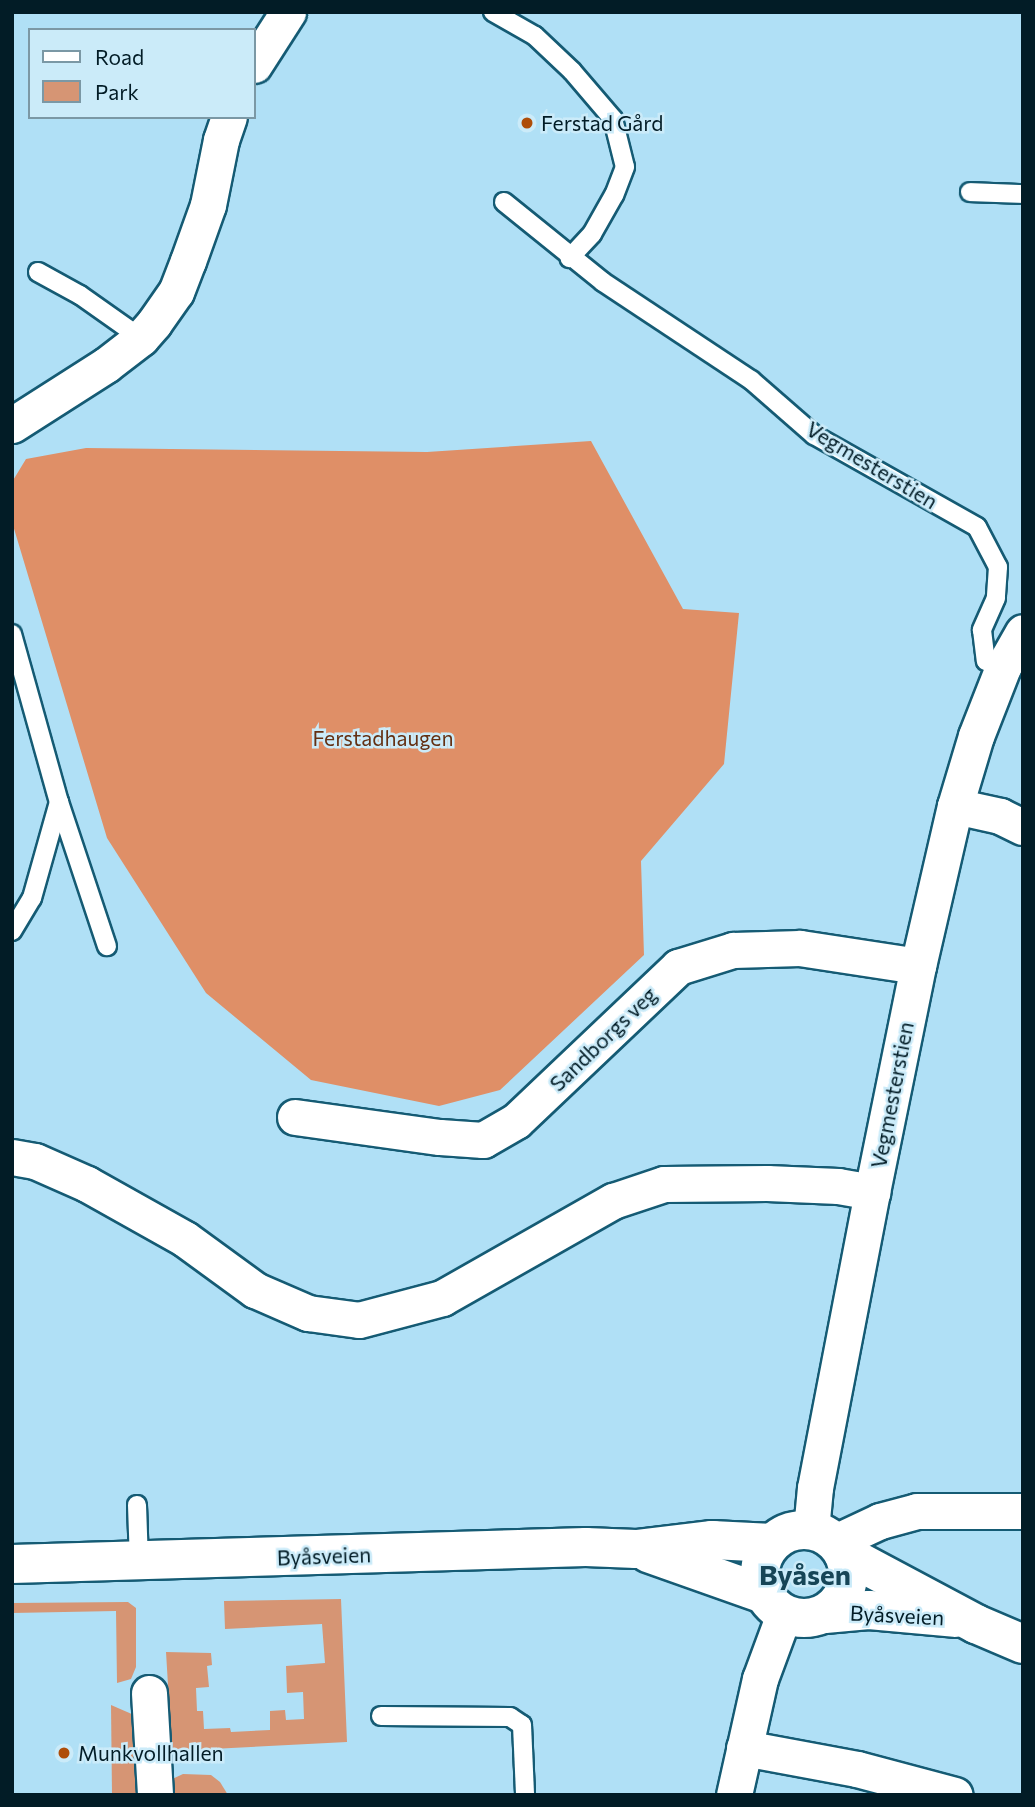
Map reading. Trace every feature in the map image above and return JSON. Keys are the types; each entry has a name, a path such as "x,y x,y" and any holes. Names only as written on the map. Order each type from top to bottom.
{"main road":[{"path":"783,1534 830,1541 848,1566 845,1593 825,1614 797,1619 774,1604 760,1567 772,1543 783,1534"},
{"name":"Byåsveien","path":"12,1564 586,1547 636,1549 712,1540 772,1543"},
{"name":"Byåsveien","path":"830,1541 968,1619 1023,1644"},
{"name":"Byåsveien","path":"636,1549 774,1604"},
{"name":"Byåsveien","path":"825,1614 869,1610 968,1619"}],"street":[{"path":"256,62 288,12"},
{"path":"12,425 106,365 141,338 176,292 208,205 221,140 228,119"},
{"name":"Vegmesterstien","path":"830,1541 815,1488 918,966 955,806 976,736 1003,667 1022,635"},
{"path":"955,806 1000,816 1023,827"},
{"name":"Sandborgs veg","path":"295,1117 440,1137 483,1140 516,1121 678,967 733,950 800,948 918,966"},
{"path":"12,1157 35,1161 87,1184 184,1239 255,1290 307,1312 359,1320 442,1298 613,1201 664,1184 767,1183 838,1186 872,1192"},
{"path":"830,1541 880,1521 917,1511 1023,1511"},
{"path":"734,1795 774,1604"},
{"path":"149,1693 155,1795"},
{"path":"744,1748 857,1769 955,1795"}],"lane":[{"path":"493,12 535,36 572,71 613,119 625,167 614,195 592,234 570,258"},
{"path":"970,192 1023,194"},
{"name":"Vegmesterstien","path":"504,202 570,258 647,314 751,380 814,435 977,527 998,566 996,598 982,630 986,660 1003,667"},
{"path":"38,272 80,295 141,338"},
{"path":"12,634 59,802 107,946"},
{"path":"12,931 32,898 59,802"},
{"path":"137,1505 139,1562"},
{"path":"382,1716 510,1717 522,1725 525,1795"}],"green space":[{"name":"Ferstadhaugen","path":"591,441 683,609 739,613 724,764 641,861 644,955 500,1090 439,1106 311,1080 206,993 107,838 12,522 12,482 26,459 86,448 427,452"},
{"path":"341,1599 347,1742 172,1751 166,1652 211,1653 212,1665 207,1666 209,1687 196,1688 197,1711 203,1711 204,1729 230,1728 231,1732 270,1730 270,1711 285,1710 286,1720 304,1719 303,1692 287,1693 286,1666 325,1663 322,1624 225,1629 224,1601"},
{"path":"128,1602 136,1608 136,1667 131,1679 117,1683 116,1611 12,1613 12,1603"},
{"path":"111,1705 134,1715 143,1795 112,1795"},
{"path":"183,1774 211,1775 220,1782 228,1795 169,1795 168,1781"}],"place":[{"name":"Ferstad Gård","path":"527,123"},
{"name":"Munkvollhallen","path":"64,1753"}],"district":[{"name":"Byåsen","path":"805,1574"}]}
